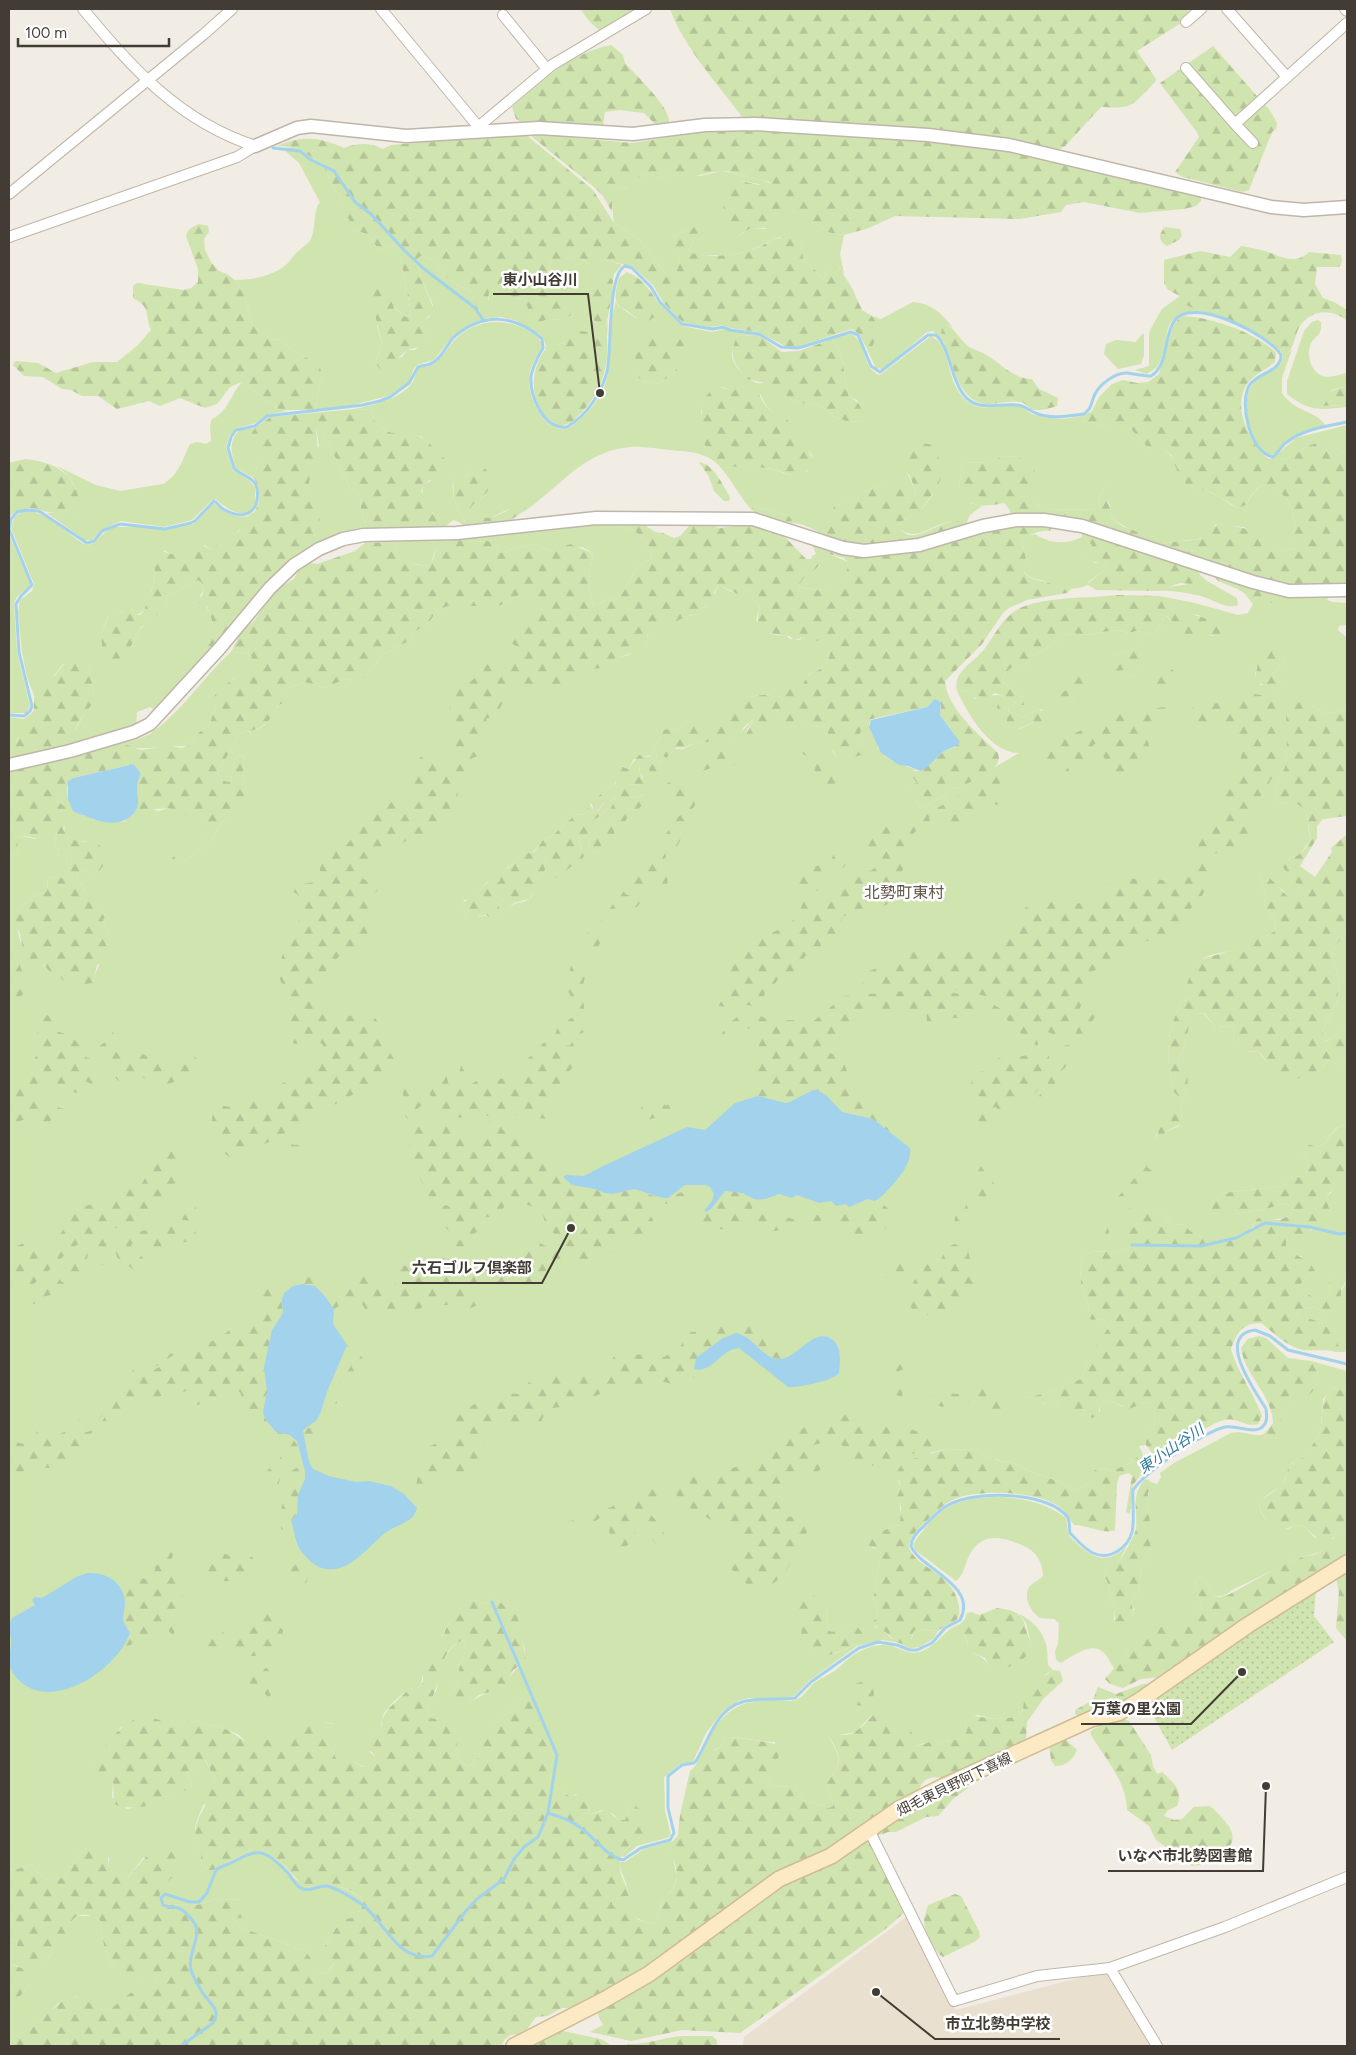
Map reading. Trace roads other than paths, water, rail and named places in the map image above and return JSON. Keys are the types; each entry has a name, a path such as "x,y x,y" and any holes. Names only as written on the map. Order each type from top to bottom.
{"main road":[{"name":"畑毛東貝野阿下喜線","path":"514,2046 602,2001 649,1974 779,1879 831,1856 900,1809 942,1787 1091,1720 1118,1713 1139,1701 1248,1624 1347,1563"}],"street":[{"path":"83,9 119,52 162,94 194,116 235,140 255,146"},
{"path":"9,194 232,9"},
{"path":"381,9 479,129"},
{"path":"479,129 547,69 646,9"},
{"path":"1186,22 1201,9"},
{"path":"1227,9 1287,77"},
{"path":"503,15 547,69"},
{"path":"1235,124 1347,23"},
{"path":"1186,68 1253,144"},
{"path":"9,237 238,157 255,146 297,128 311,126 406,136 479,129 539,128 633,134 705,125 756,124 928,135 1009,146 1271,207 1304,210 1347,207"},
{"path":"9,764 79,748 134,732 150,724 219,649 270,588 294,564 319,549 364,535 457,532 596,518 753,519 843,548 864,551 919,545 983,526 1016,520 1044,520 1082,526 1253,582 1289,590 1347,590"},
{"path":"869,1830 954,2001 1037,1976 1110,1968 1225,1927 1347,1877"},
{"path":"1110,1968 1157,2046"}],"water":[{"path":"935,699 941,702 940,715 960,742 958,745 944,751 925,769 920,771 908,766 899,765 881,753 869,727 871,720 927,707"},
{"path":"134,764 141,774 137,789 138,805 133,814 127,819 108,823 73,811 68,799 68,781 73,778"},
{"path":"813,1090 817,1090 827,1096 842,1112 873,1119 910,1148 908,1161 901,1175 875,1201 868,1199 849,1207 846,1204 836,1206 831,1201 819,1203 797,1195 792,1198 779,1194 764,1199 756,1199 743,1193 725,1191 711,1209 706,1212 704,1211 712,1201 714,1194 710,1187 705,1185 685,1185 668,1198 663,1198 634,1189 613,1194 605,1193 595,1189 572,1185 563,1177 566,1175 584,1176 687,1127 705,1130 735,1103 758,1096 785,1103"},
{"path":"303,1284 315,1286 324,1295 334,1309 333,1324 347,1345 320,1414 316,1421 303,1430 309,1462 313,1469 329,1476 356,1482 369,1481 391,1486 404,1494 417,1508 412,1517 385,1533 352,1562 334,1569 324,1569 314,1564 298,1546 291,1521 297,1514 298,1495 305,1479 305,1471 297,1441 290,1435 276,1432 265,1419 263,1412 267,1392 264,1367 272,1330 283,1313 282,1299 284,1293 293,1286"},
{"path":"736,1333 748,1338 767,1355 778,1359 792,1355 812,1340 826,1337 833,1340 838,1347 840,1355 839,1373 830,1379 788,1387 739,1348 727,1352 706,1368 694,1369 696,1358 723,1338"},
{"path":"88,1573 102,1574 114,1580 122,1590 125,1606 123,1619 130,1633 113,1660 84,1682 67,1689 51,1692 35,1690 21,1682 10,1666 11,1640 9,1626 12,1618 35,1605 32,1600 35,1597 42,1598 78,1576"}],"waterway":[{"path":"273,148 300,151 311,160 334,171 355,202 371,214 423,268 475,308 484,321"},
{"name":"東小山谷川","path":"9,715 24,716 30,711 32,706 19,652 16,604 32,585 9,529 11,519 17,512 26,510 39,511 87,543 94,541 102,531 120,524 165,529 191,523 214,501 223,509 237,514 246,514 256,504 257,489 252,480 234,468 228,448 231,437 236,430 255,426 267,416 363,405 390,397 409,383 418,367 428,365 437,360 453,338 475,324 487,320 509,321 520,325 542,339 543,348 534,365 531,376 535,402 551,423 567,427 587,410 597,396 607,372 615,283 619,272 625,266 632,268 651,287 660,302 682,324 713,329 723,327 730,330 759,334 781,347 798,348 851,332 858,335 871,366 880,372 928,335 936,335 945,348 959,387 969,400 988,406 1020,405 1043,416 1061,417 1084,414 1090,408 1095,394 1101,386 1118,374 1127,373 1151,376 1161,365 1171,327 1175,320 1184,314 1213,315 1247,329 1274,347 1281,355 1277,365 1253,381 1246,394 1245,404 1249,427 1258,446 1265,453 1273,457 1285,444 1301,434 1347,422"},
{"path":"1132,1245 1201,1246 1236,1238 1265,1223 1310,1227 1339,1234 1347,1233"},
{"name":"東小山谷川","path":"181,2046 213,2023 216,2012 213,2005 203,1994 190,1967 197,1930 195,1924 181,1909 163,1905 161,1898 165,1894 190,1902 199,1902 207,1893 216,1870 249,1854 261,1853 272,1858 299,1887 308,1890 327,1886 351,1897 372,1913 394,1940 410,1954 420,1957 432,1956 477,1899 504,1879 514,1859 524,1847 538,1837 548,1813 577,1825 611,1855 623,1860 641,1848 670,1840 674,1833 668,1808 668,1776 682,1765 696,1761 716,1723 731,1707 740,1702 752,1700 795,1698 811,1682 859,1648 878,1642 917,1650 932,1643 945,1628 960,1620 964,1608 961,1597 955,1587 916,1554 911,1546 912,1540 918,1532 947,1506 967,1498 998,1495 1015,1496 1047,1503 1059,1509 1068,1518 1070,1533 1087,1549 1099,1555 1117,1552 1130,1538 1132,1532 1133,1490 1149,1473 1190,1444 1216,1430 1225,1427 1256,1430 1264,1425 1267,1417 1266,1409 1247,1378 1238,1353 1238,1342 1243,1334 1255,1330 1270,1336 1288,1350 1347,1364"},
{"path":"492,1602 557,1755 548,1813"}],"place":[{"name":"東小山谷川","path":"600,393"},
{"name":"六石ゴルフ倶楽部","path":"571,1228"},
{"name":"万葉の里公園","path":"1242,1672"},
{"name":"いなべ市北勢図書館","path":"1266,1786"},
{"name":"市立北勢中学校","path":"876,1992"}],"district":[{"name":"北勢町東村","path":"904,892"}]}
